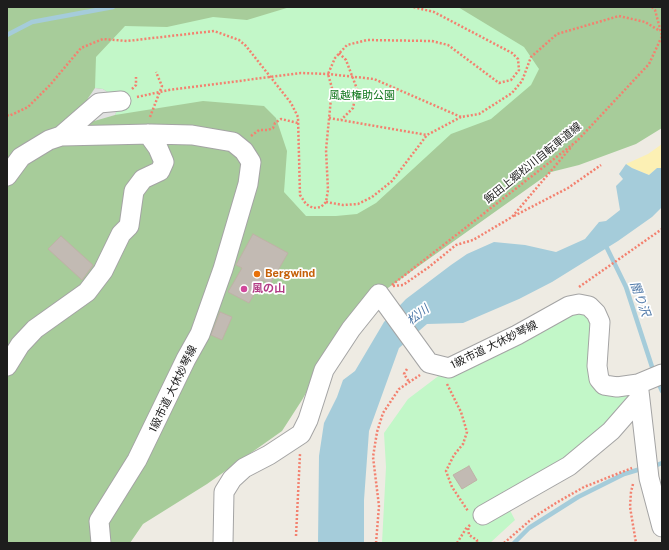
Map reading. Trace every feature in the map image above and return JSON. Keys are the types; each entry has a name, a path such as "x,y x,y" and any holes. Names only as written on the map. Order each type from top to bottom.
{"street":[{"path":"61,136 98,103 121,101"},
{"path":"7,366 20,345 35,329 87,292 103,271 121,234 130,226 134,191 143,179 160,171 164,162 158,148 149,134"},
{"path":"7,176 21,156 49,140 61,136 149,134 192,135 233,142 244,151"},
{"name":"1級市道 大休妙琴線","path":"101,543 99,521 137,460 186,359 200,334 223,269 248,184 251,162 244,151"},
{"path":"223,543 224,492 232,479 244,468 269,455 301,434 308,420 324,370 337,349 379,294 388,293 428,370"},
{"name":"1級市道 大休妙琴線","path":"428,370 449,368 517,335 569,306 579,304 589,306 596,313 600,322 597,366 599,379 604,385 618,387 647,384"},
{"path":"647,384 647,462 662,527"},
{"path":"477,515 569,466 611,431 647,384"}],"path":[{"path":"7,114 9,116 28,107 50,85 81,48 103,39 127,41 214,31 239,40 291,103 298,117 300,195 306,204 314,208 321,207 326,202 328,190 326,150 332,88 328,74 335,58 347,45 367,40 432,41 448,45 499,83 507,83 516,76 519,66 518,59 512,54 434,12 413,7"},
{"name":"飯田上郷松川自転車道線","path":"388,293 576,141 649,64 662,36 655,10 652,7"},
{"path":"326,202 343,205 358,204 372,197 392,181 426,135 441,126 462,117 479,114 512,93 522,81 531,57 557,34 619,16 645,22 660,31"},
{"path":"339,53 346,60 357,89 353,108 341,120"},
{"path":"149,134 150,115 162,86 156,72"},
{"path":"121,101 159,93 301,73 328,74 374,78 462,117"},
{"path":"329,118 426,135"},
{"path":"244,151 251,135 259,130 268,130 273,128 275,123 281,119 298,123"},
{"path":"512,217 576,141"},
{"path":"388,293 403,285 429,267 456,245 473,240 512,217 568,188 584,179 601,165"},
{"path":"610,267 662,229"},
{"path":"407,369 404,374 409,382"},
{"path":"376,543 379,506 374,457 377,432 383,413 398,388 428,370"},
{"path":"441,382 448,384 461,412 467,432 463,444 454,455 446,471 452,487 477,515"},
{"path":"296,536 301,434"},
{"path":"504,543 534,517 561,500 584,487 647,462"},
{"path":"631,500 630,507 636,543"},
{"path":"456,543 468,527"}],"green space":[{"path":"7,7 662,7 662,128 636,144 579,165 551,172 350,315 302,400 282,431 207,484 143,524 130,543 7,543"},
{"name":"風越権助公園","path":"290,7 458,7 524,47 539,69 531,85 491,119 451,134 376,203 357,214 336,216 306,216 284,192 287,151 276,118 264,106 203,101 115,115 120,101 103,89 95,88 96,57 125,26 167,27 213,17 247,20"},
{"path":"589,306 599,379 638,384 606,429 566,460 502,495 515,520 490,543 382,543 386,467 384,433 408,399 449,368"}],"sand":[{"path":"662,144 662,168 657,168 649,175 626,164 648,154"}],"shaded area":[{"path":"95,88 103,89 121,101 115,115 84,124 76,116"}],"water":[{"name":"松川","path":"626,164 649,175 657,168 662,168 662,207 652,217 618,241 552,282 519,299 463,323 427,324 399,348 369,431 364,500 364,543 318,543 319,456 324,423 337,397 343,380 355,371 384,322 406,299 451,265 467,254 494,242 525,245 556,252 585,239 599,222 606,221 620,210 616,186 623,179 619,174"}],"building":[{"name":"Bergwind","path":"253,234 288,253 270,284 262,280 249,303 228,292 242,268 236,265"},
{"path":"61,236 93,265 82,280 48,249"},
{"path":"220,312 232,317 222,340 211,335"},
{"path":"469,466 477,480 462,489 453,475"}],"waterway":[{"path":"7,35 32,22 113,7"},
{"name":"闇り沢","path":"605,244 626,287 654,373"},
{"name":"闇り沢","path":"657,380 662,391"},
{"path":"652,467 662,463"},
{"path":"514,543 529,528 578,497 624,474 644,468"}],"place":[{"name":"Bergwind","path":"257,274"},
{"name":"風の山","path":"244,289"}]}
